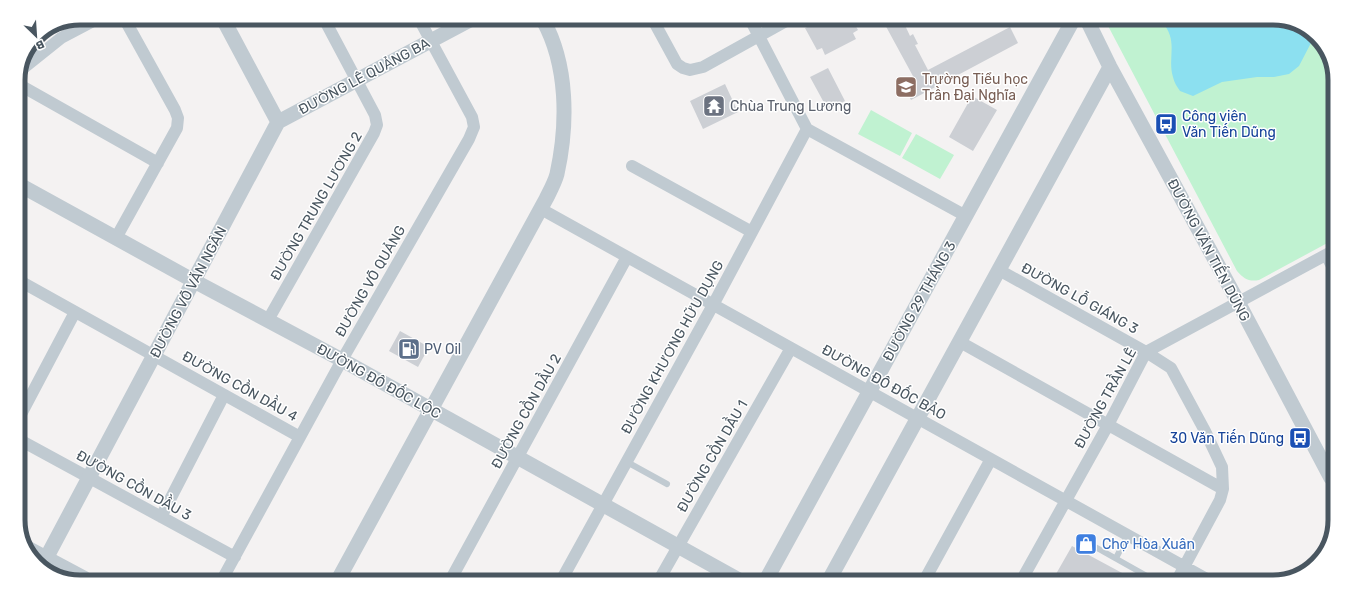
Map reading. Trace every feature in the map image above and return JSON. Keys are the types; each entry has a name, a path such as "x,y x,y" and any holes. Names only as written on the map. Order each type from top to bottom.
{"street":[{"path":"27,65 61,38 86,25"},
{"path":"116,238 177,128 178,118 128,25"},
{"path":"226,25 278,122"},
{"name":"ĐƯỜNG TRUNG LƯƠNG 2","path":"268,320 374,133 377,125 375,115 327,25"},
{"name":"ĐƯỜNG VÕ QUẢNG","path":"226,575 342,360 469,139 474,126 472,117 422,25"},
{"name":"ĐƯỜNG LÊ QUẢNG BA","path":"278,122 461,25"},
{"path":"341,575 541,209 557,175 564,125 563,94 559,64 546,25"},
{"path":"656,25 677,64 690,70 709,64 779,25"},
{"path":"753,25 807,129 966,216"},
{"name":"ĐƯỜNG 29 THÁNG 3","path":"769,575 1070,25"},
{"name":"ĐƯỜNG VĂN TIẾN DŨNG","path":"1089,25 1110,67 1238,302 1328,472"},
{"path":"832,575 1110,67"},
{"path":"25,88 158,163"},
{"name":"ĐƯỜNG VÕ VĂN NGÂN","path":"44,561 278,122"},
{"name":"ĐƯỜNG KHƯƠNG HỮU DỤNG","path":"564,575 713,305 807,129"},
{"path":"632,166 752,232"},
{"name":"ĐƯỜNG ĐÔ ĐỐC LỘC","path":"25,188 194,281 342,360 730,575"},
{"name":"ĐƯỜNG ĐÔ ĐỐC BẢO","path":"541,209 1200,575"},
{"name":"ĐƯỜNG TRẦN LÊ","path":"1024,575 1108,425 1146,352 1328,254"},
{"name":"ĐƯỜNG CỒN DẦU 2","path":"453,575 627,257"},
{"name":"ĐƯỜNG LỖ GIÁNG 3","path":"999,270 1146,352 1171,368 1205,431 1222,467 1223,489"},
{"name":"ĐƯỜNG CỒN DẦU 4","path":"25,284 300,437"},
{"path":"25,407 75,312"},
{"path":"960,342 1223,489 1220,500 1180,575"},
{"name":"ĐƯỜNG CỒN DẦU 1","path":"662,575 791,348"},
{"path":"161,517 224,395"},
{"name":"ĐƯỜNG CỒN DẦU 3","path":"25,443 235,557"},
{"path":"927,575 991,459"},
{"path":"44,561 80,575"}],"lane":[{"path":"627,462 667,484"},
{"path":"1116,558 1128,535"},
{"path":"1081,538 1145,575"}],"green space":[{"path":"1108,25 1284,26 1300,32 1319,49 1325,62 1328,76 1328,243 1259,280 1252,281 1244,278 1237,271"},
{"path":"871,110 912,133 900,156 858,134"},
{"path":"916,134 954,155 940,179 902,158"}],"water":[{"path":"1164,25 1273,25 1294,29 1306,36 1312,42 1299,66 1289,74 1274,77 1257,77 1222,82 1193,96 1180,91 1173,79 1171,63 1172,49 1170,36"}],"building":[{"path":"811,25 855,25 858,30 853,33 856,39 825,55 822,48 817,50 805,28"},
{"path":"885,25 905,25 910,36 913,34 918,44 915,45 928,70 1010,27 1018,43 911,100 902,84 914,78"},
{"path":"828,68 845,101 828,110 810,77"},
{"name":"Chùa Trung Lương","path":"725,84 738,112 703,129 690,101"},
{"path":"972,96 997,110 973,151 949,137"},
{"name":"PV Oil","path":"400,331 429,347 418,367 389,351"},
{"path":"1072,546 1126,575 1055,575"}],"place":[{"name":"Trường Tiểu học Trần Đại Nghĩa","path":"906,87"},
{"name":"Chùa Trung Lương","path":"714,106"},
{"name":"Công viên Văn Tiến Dũng","path":"1166,124"},
{"name":"PV Oil","path":"409,349"},
{"name":"30 Văn Tiến Dũng","path":"1300,438"},
{"name":"Chợ Hòa Xuân","path":"1086,544"}]}
